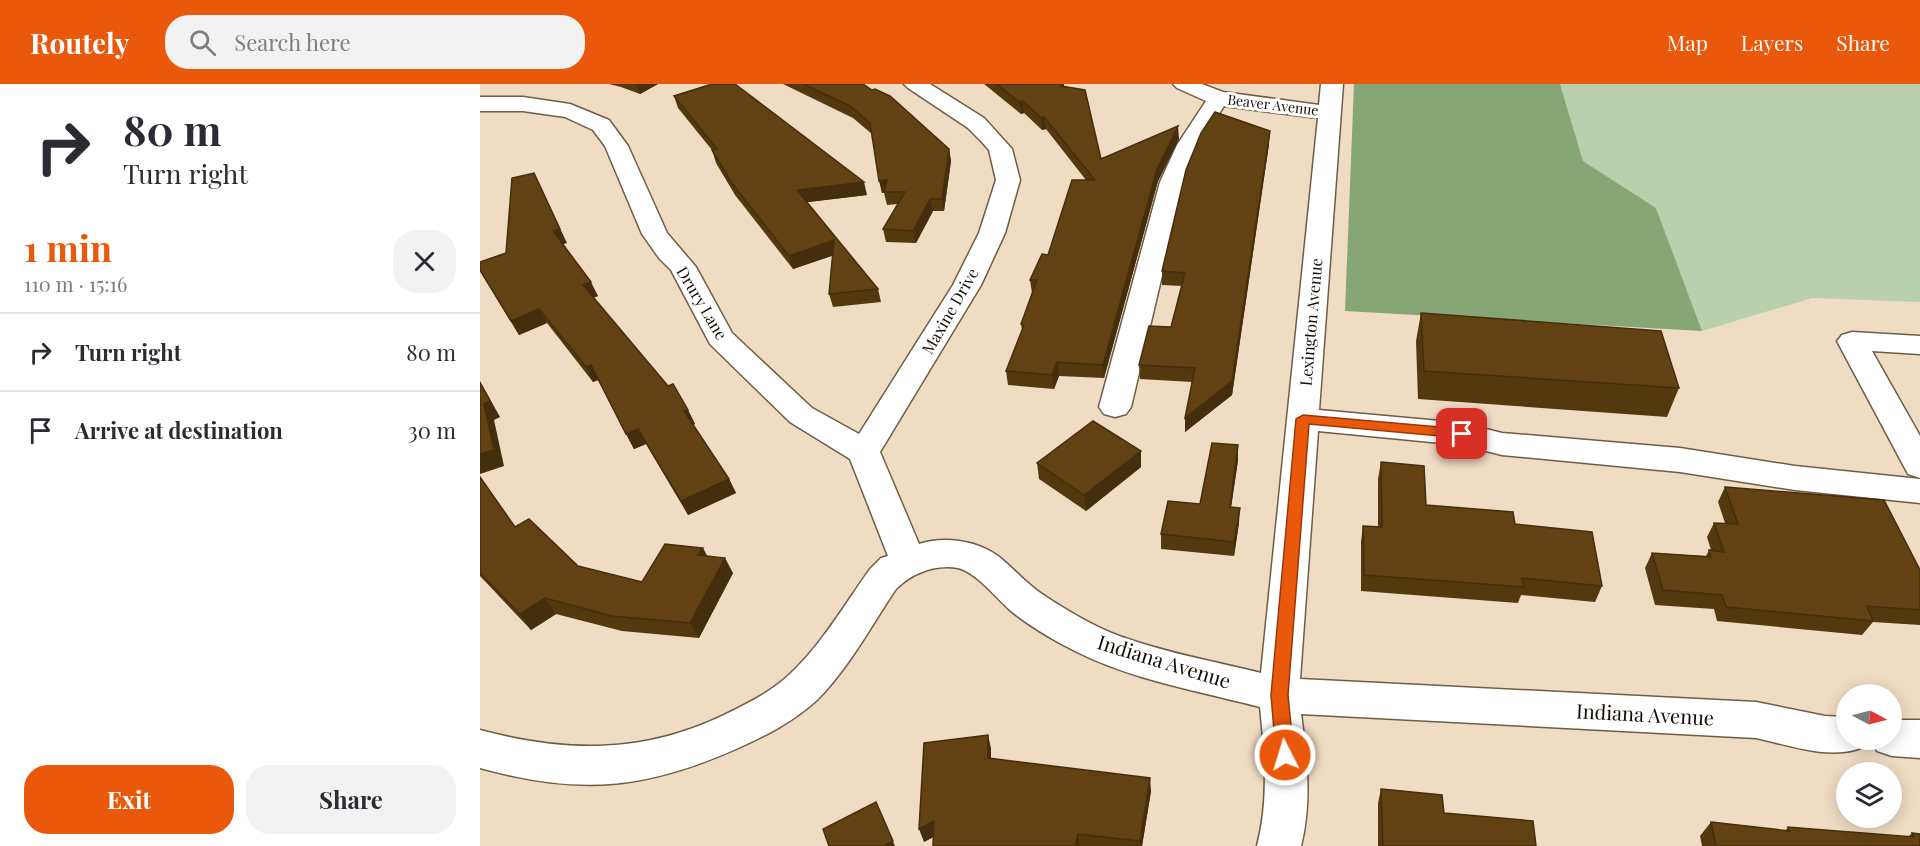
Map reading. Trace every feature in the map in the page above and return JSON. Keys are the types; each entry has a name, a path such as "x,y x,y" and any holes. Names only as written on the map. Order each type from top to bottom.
{"street":[{"name":"Maxine Drive","path":"864,452 967,285 992,233 1008,180 1000,149 988,135 976,123 915,84"},
{"name":"Beaver Avenue","path":"1184,84 1218,98 1269,107 1330,98"},
{"path":"1115,407 1172,182 1188,145 1218,98"},
{"name":"Lexington Avenue","path":"1279,846 1283,834 1287,775 1279,695 1330,98"},
{"name":"Drury Lane","path":"480,104 523,104 570,111 601,125 616,146 655,234 683,267 720,338 801,415 864,452"},
{"path":"1920,345 1852,341 1920,466"},
{"path":"1303,419 1462,434 1502,444 1680,460 1795,478 1920,491"},
{"path":"864,452 908,562"},
{"name":"Indiana Avenue","path":"480,748 534,762 579,768 629,766 672,756 711,740 771,711 791,698 825,662 883,579 894,568 908,562 944,554 964,555 983,564 1026,602 1089,640 1121,654 1279,695 1756,720 1836,735"},
{"path":"1902,738 1920,739"}],"green space":[{"path":"1354,84 1560,84 1583,161 1656,208 1702,331 1345,311"},
{"path":"1560,84 1920,84 1920,302 1812,298 1702,331 1656,208 1583,161"}],"building":[{"path":"712,84 735,84 864,182 797,190 878,289 829,294 834,240 789,256 731,182 712,150 717,149 674,96"},
{"path":"803,84 863,84 872,90 875,89 890,96 949,149 942,199 930,199 913,231 883,229 905,192 884,192 887,180 879,181 870,123 850,106"},
{"path":"997,84 1061,84 1061,86 1085,90 1101,159 1178,126 1157,169 1103,365 1057,362 1052,375 1006,371 1024,325 1021,324 1037,280 1030,280 1042,254 1048,255 1072,180 1095,180 1044,117 1041,118 1023,101 1019,102"},
{"path":"1215,112 1270,131 1232,381 1185,418 1195,368 1139,365 1149,326 1171,327 1185,273 1162,271 1186,170 1201,133"},
{"path":"534,173 560,229 553,231 591,282 583,285 668,386 673,384 688,410 684,411 729,479 681,501 638,429 626,434 591,365 586,367 539,309 511,321 480,270 480,262 506,253 512,178"},
{"path":"1421,313 1661,331 1679,388 1424,371"},
{"path":"480,383 490,401 484,404 494,450 480,454"},
{"path":"1093,421 1141,451 1084,495 1037,463"},
{"path":"1212,443 1238,445 1230,507 1240,508 1234,542 1161,534 1168,501 1200,504"},
{"path":"1381,462 1424,466 1426,505 1513,512 1515,524 1592,532 1602,586 1522,578 1524,587 1364,575 1363,526 1382,527"},
{"path":"480,477 515,527 529,519 578,566 642,582 665,544 703,548 698,555 725,558 690,623 612,616 545,598 520,614 480,573"},
{"path":"1725,487 1884,500 1920,570 1920,610 1867,606 1873,621 1726,607 1722,595 1663,590 1652,553 1711,557 1709,550 1724,552 1714,523 1738,524"},
{"path":"988,735 988,758 1150,778 1140,841 1078,834 1075,846 933,846 934,821 919,829 924,743"},
{"path":"1381,789 1442,795 1444,813 1533,821 1536,846 1383,846"},
{"path":"876,802 893,841 884,846 829,846 823,829"},
{"path":"1711,822 1790,831 1788,827 1914,837 1912,833 1920,834 1920,846 1716,846"}],"route":[{"path":"1285,755 1279,695 1303,419 1462,434"}]}
